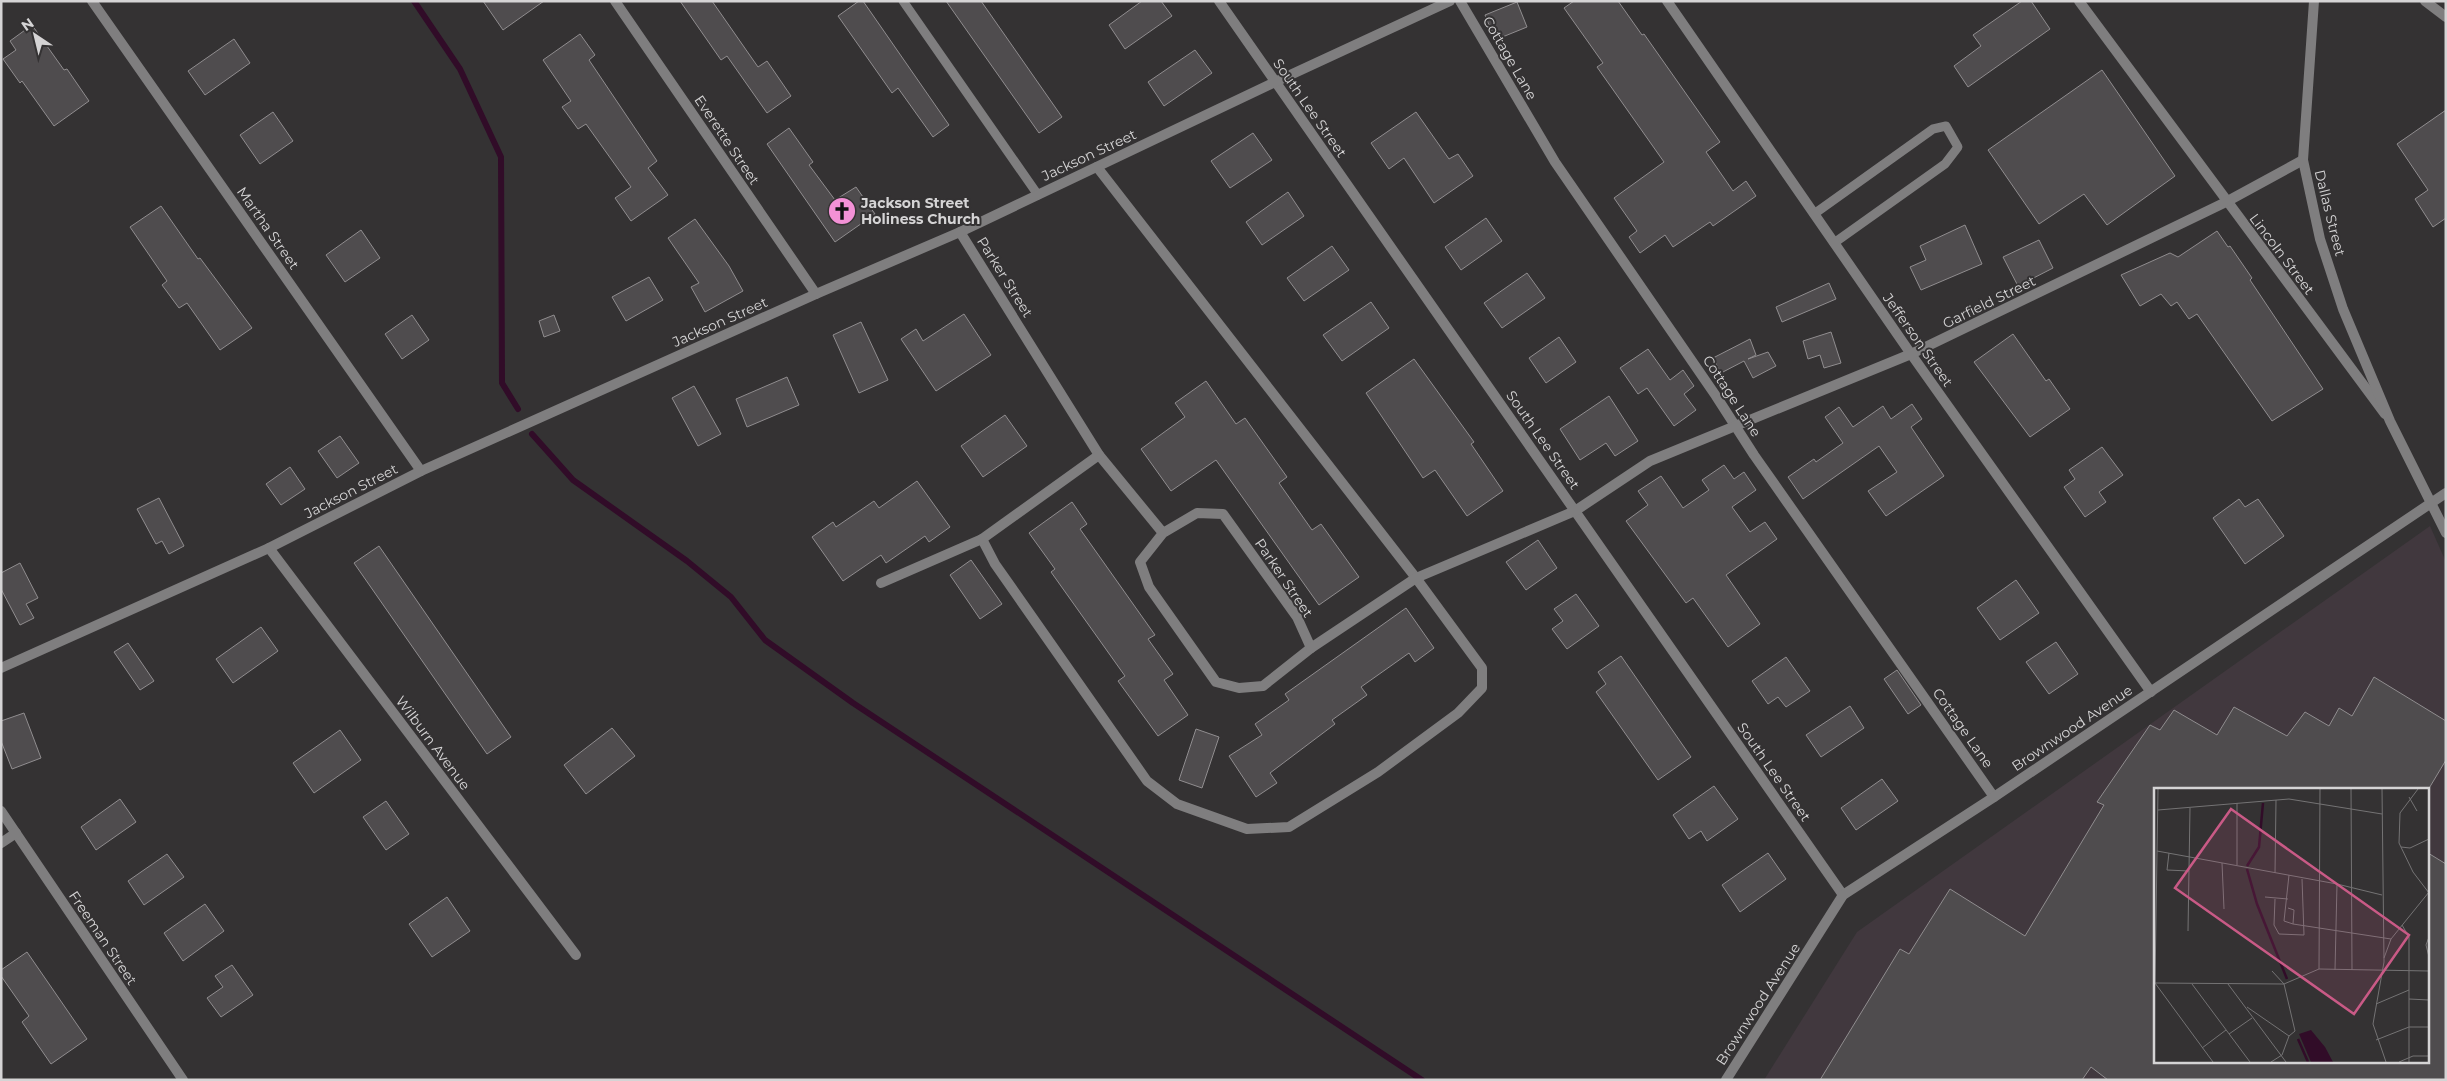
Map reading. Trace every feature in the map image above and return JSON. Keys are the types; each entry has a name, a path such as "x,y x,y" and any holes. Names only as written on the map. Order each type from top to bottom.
{"street":[{"name":"Martha Street","path":"92,1 421,471"},
{"name":"Everette Street","path":"615,1 816,294"},
{"name":"South Lee Street","path":"1219,1 1844,895"},
{"name":"Jackson Street","path":"1,668 269,548 421,471 816,294 960,232 1450,1"},
{"name":"Cottage Lane","path":"1460,1 1555,162 1735,426 1994,797"},
{"name":"Jefferson Street","path":"1667,1 1911,354 2151,692"},
{"name":"Lincoln Street","path":"2078,1 2390,421 2446,533"},
{"name":"Dallas Street","path":"2314,1 2303,160 2320,239 2328,265 2343,309 2390,421"},
{"path":"2425,1 2446,17"},
{"name":"Garfield Street","path":"1311,648 1416,578 1575,511 1650,461 1911,354 2226,202 2303,160"},
{"path":"982,539 995,564 1147,781 1177,804 1247,829 1289,827 1378,772 1458,714 1482,688 1482,668 1416,578 1097,167"},
{"name":"Parker Street","path":"960,232 1099,455 1163,533"},
{"path":"881,583 982,539 1099,455"},
{"name":"Brownwood Avenue","path":"1726,1080 1844,895 1994,797 2446,494"},
{"name":"Parker Street","path":"1197,513 1223,514 1296,617 1311,648 1263,686 1240,688 1216,682 1149,588 1140,562 1163,533 1197,513"},
{"name":"Wilburn Avenue","path":"269,548 576,955"},
{"name":"Freeman Street","path":"1,811 183,1080"},
{"path":"1,843 16,833"}],"lane":[{"path":"903,1 1038,195"},
{"path":"1814,214 1933,129 1946,126 1953,136 1958,147 1944,164 1834,243"}],"shaded area":[{"path":"2430,526 2446,562 2446,1080 1764,1080 1857,932"}],"building":[{"path":"483,1 544,1 503,30"},
{"path":"680,1 712,1 758,67 767,61 791,96 767,113 727,56 721,60"},
{"path":"859,1 863,1 949,125 933,137 898,88 892,93 838,16"},
{"path":"946,1 981,1 1062,117 1039,133"},
{"path":"1142,1 1161,1 1172,16 1125,49 1109,25"},
{"path":"1574,1 1618,1 1642,35 1644,34 1720,142 1706,152 1733,191 1746,181 1756,196 1713,226 1710,222 1673,247 1665,235 1640,253 1629,237 1637,231 1614,198 1664,162 1597,67 1603,63 1564,8"},
{"path":"2022,1 2031,1 2050,29 1968,87 1954,66 1981,46 1973,35"},
{"path":"1517,2 1527,27 1495,40 1485,15"},
{"path":"32,25 64,70 67,69 89,101 54,126 22,81 20,83 3,59 16,50 10,41"},
{"path":"580,34 595,55 589,60 657,161 648,168 668,195 631,221 615,198 631,187 586,124 578,129 562,107 571,101 543,60"},
{"path":"234,39 250,63 205,95 188,71"},
{"path":"1195,50 1212,73 1164,106 1148,82"},
{"path":"2102,70 2175,176 2107,225 2084,194 2039,224 1988,150"},
{"path":"2446,110 2446,218 2433,227 2415,199 2428,190 2397,144"},
{"path":"273,112 293,141 260,164 240,135"},
{"path":"1416,112 1449,159 1458,154 1473,176 1434,203 1404,158 1389,169 1371,143"},
{"path":"789,128 813,162 809,165 835,200 856,187 875,214 835,242 767,144"},
{"path":"1253,133 1272,160 1230,188 1211,161"},
{"path":"1288,192 1304,216 1262,245 1246,222"},
{"path":"161,206 198,259 200,258 252,328 220,350 187,303 179,308 162,285 167,281 130,227"},
{"path":"1486,218 1502,241 1461,270 1445,247"},
{"path":"695,219 729,266 743,291 705,312 691,287 699,283 668,238"},
{"path":"1965,225 1982,264 1921,290 1910,267 1926,260 1920,246"},
{"path":"361,230 380,258 345,282 326,255"},
{"path":"2217,231 2252,278 2250,280 2323,389 2272,421 2197,314 2189,319 2177,302 2171,306 2161,294 2140,306 2121,275 2170,253 2178,257"},
{"path":"2039,240 2053,268 2018,286 2003,257"},
{"path":"1332,246 1349,270 1304,301 1287,278"},
{"path":"1527,273 1545,298 1502,328 1484,303"},
{"path":"649,277 663,300 626,321 612,297"},
{"path":"1829,283 1836,299 1782,322 1776,307"},
{"path":"1371,302 1389,328 1342,361 1323,335"},
{"path":"964,314 991,355 936,391 901,339 916,329 923,341"},
{"path":"412,315 429,340 402,359 385,334"},
{"path":"554,315 560,331 544,337 539,321"},
{"path":"861,322 888,380 859,393 833,335"},
{"path":"1831,332 1841,363 1824,368 1820,355 1808,359 1803,341"},
{"path":"2013,334 2046,381 2049,379 2070,409 2030,437 1974,362"},
{"path":"1559,337 1576,362 1546,383 1529,358"},
{"path":"1750,339 1756,355 1748,359 1768,352 1776,366 1753,378 1744,361 1721,373 1713,358"},
{"path":"1648,349 1670,380 1683,370 1694,386 1684,394 1696,410 1674,426 1647,388 1638,394 1620,368"},
{"path":"1414,359 1474,442 1471,444 1503,491 1467,516 1435,470 1423,478 1366,393"},
{"path":"787,377 799,405 747,427 736,399"},
{"path":"1206,381 1236,424 1245,418 1287,477 1279,483 1312,530 1321,524 1359,577 1319,605 1216,460 1171,491 1141,449 1185,417 1175,403"},
{"path":"694,386 721,434 698,446 672,398"},
{"path":"1609,396 1638,441 1615,456 1606,443 1580,460 1560,429"},
{"path":"1912,404 1922,419 1911,427 1944,476 1886,516 1868,491 1897,472 1879,446 1803,499 1788,477 1814,459 1816,462 1843,443 1825,417 1839,407 1853,427 1883,406 1891,419"},
{"path":"1005,415 1027,446 983,477 961,446"},
{"path":"340,436 359,463 337,478 318,451"},
{"path":"2102,447 2123,475 2099,492 2106,502 2085,517 2064,487 2075,479 2069,470"},
{"path":"1724,465 1734,479 1744,472 1756,490 1732,507 1750,532 1765,522 1777,539 1726,575 1760,624 1728,647 1693,598 1686,603 1626,521 1648,505 1638,491 1661,476 1683,508 1709,490 1702,480"},
{"path":"290,467 305,489 281,505 266,484"},
{"path":"917,481 950,527 929,542 925,536 886,563 881,555 843,581 812,537 833,522 836,527 874,501 879,508"},
{"path":"159,498 184,546 169,554 162,541 156,544 137,509"},
{"path":"2239,499 2245,507 2258,499 2284,536 2245,564 2213,518"},
{"path":"1072,502 1087,524 1080,529 1155,635 1148,639 1173,674 1164,680 1188,715 1158,736 1118,681 1125,676 1051,572 1055,569 1029,533"},
{"path":"1538,540 1557,568 1526,590 1506,562"},
{"path":"379,546 511,737 487,754 354,563"},
{"path":"971,560 1002,604 980,619 950,575"},
{"path":"20,563 38,598 26,604 34,618 20,625 1,589 1,573"},
{"path":"2016,580 2039,613 2000,640 1977,608"},
{"path":"1576,594 1599,626 1567,649 1552,629 1563,621 1554,609"},
{"path":"1406,608 1434,648 1415,662 1409,653 1361,687 1367,695 1332,720 1335,724 1270,773 1277,783 1256,797 1229,756 1262,735 1255,724 1289,700 1285,694"},
{"path":"261,627 278,651 233,683 216,659"},
{"path":"2056,642 2078,674 2049,694 2026,662"},
{"path":"128,643 154,681 140,690 114,652"},
{"path":"1621,656 1691,757 1658,780 1596,692 1606,684 1598,672"},
{"path":"1786,657 1810,691 1786,707 1778,697 1768,704 1752,681"},
{"path":"1897,670 1921,705 1908,714 1884,679"},
{"path":"2374,677 2446,721 2446,760 2429,788 2154,788 2154,1064 2430,1064 2430,854 2446,864 2446,1080 2108,1080 2091,1067 2082,1080 1820,1080 1900,949 1909,954 1950,889 2025,936 2104,805 2097,802 2150,725 2160,730 2174,710 2217,735 2234,707 2287,736 2305,712 2329,726 2339,708 2352,716"},
{"path":"1850,706 1864,728 1821,757 1806,735"},
{"path":"24,713 41,758 12,769 1,741 1,721"},
{"path":"612,728 635,756 586,794 564,765"},
{"path":"1196,729 1219,737 1202,788 1179,780"},
{"path":"340,730 361,760 314,793 293,763"},
{"path":"1882,779 1898,801 1856,830 1841,808"},
{"path":"1714,786 1738,819 1707,841 1701,831 1689,839 1673,815"},
{"path":"120,799 136,822 96,850 81,827"},
{"path":"386,801 409,834 386,850 363,817"},
{"path":"1768,853 1786,879 1740,912 1722,885"},
{"path":"167,854 184,877 144,905 128,881"},
{"path":"447,897 470,931 432,957 409,924"},
{"path":"205,904 224,931 183,961 164,933"},
{"path":"27,952 87,1039 51,1064 22,1022 29,1016 1,976 1,970"},
{"path":"232,965 253,995 221,1017 207,998 223,987 215,976"}],"waterway":[{"path":"414,1 460,69 501,157 502,383 518,409"},
{"path":"532,434 573,480 687,561 731,597 765,640 853,703 1422,1080"}],"place":[{"name":"Jackson Street Holiness Church","path":"842,211"}]}
